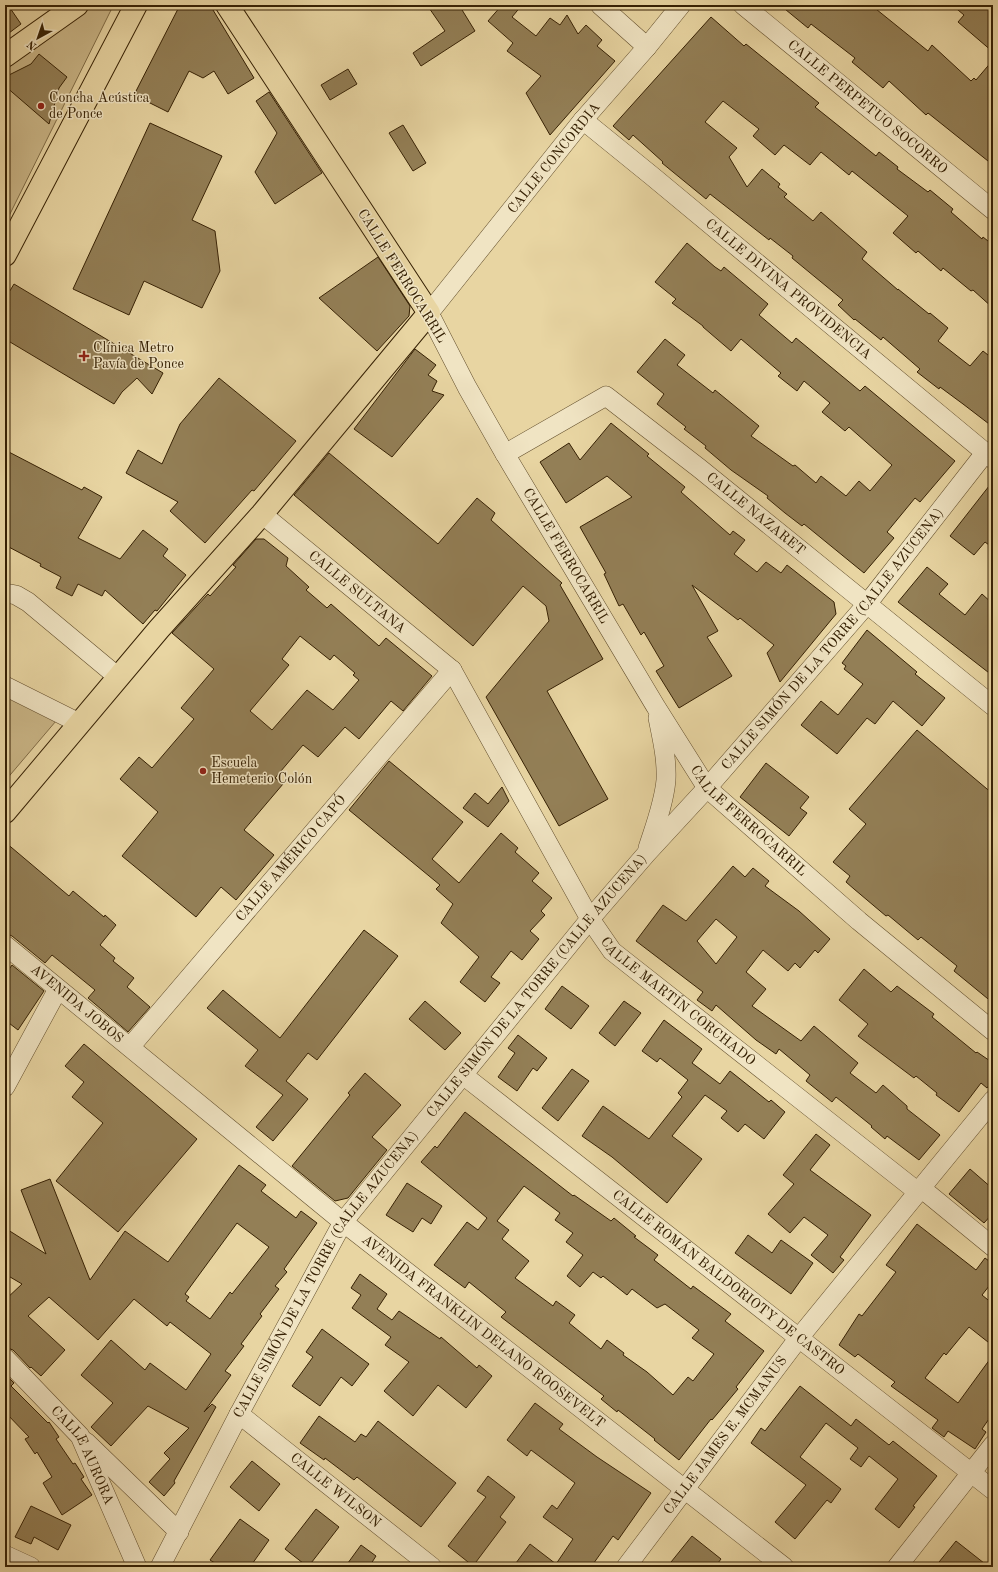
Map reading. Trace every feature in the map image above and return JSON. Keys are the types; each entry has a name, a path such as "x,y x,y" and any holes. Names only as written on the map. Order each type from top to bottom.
{"main road":[{"path":"5,56 77,5"},
{"path":"5,255 136,5"},
{"name":"CALLE FERROCARRIL","path":"227,5 429,314"},
{"path":"5,812 164,623 262,514 429,314"}],"street":[{"path":"600,5 647,47"},
{"name":"CALLE CONCORDIA","path":"429,314 583,120 647,47 681,5"},
{"name":"CALLE PERPETUO SOCORRO","path":"743,5 993,210"},
{"name":"CALLE DIVINA PROVIDENCIA","path":"583,120 989,456"},
{"name":"CALLE FERROCARRIL","path":"429,314 467,387 505,454 656,707 707,788 859,921 993,1031"},
{"name":"CALLE NAZARET","path":"505,454 606,396 699,468 993,706"},
{"name":"CALLE SIMÓN DE LA TORRE (CALLE AZUCENA)","path":"160,1567 239,1414 343,1222 590,919 647,853 707,788 867,604 989,456"},
{"name":"CALLE SULTANA","path":"262,514 452,670"},
{"path":"5,593 16,595 28,602 118,677"},
{"name":"CALLE MARTÍN CORCHADO","path":"452,670 590,919 612,951 993,1246"},
{"name":"CALLE AMÉRICO CAPÓ","path":"130,1047 452,670"},
{"path":"5,686 79,723"},
{"path":"647,853 661,805 666,778 665,756 656,707"},
{"name":"AVENIDA JOBOS","path":"5,945 130,1047"},
{"path":"5,1086 58,989"},
{"name":"AVENIDA FRANKLIN DELANO ROOSEVELT","path":"130,1047 343,1222 784,1567"},
{"name":"CALLE ROMÁN BALDORIOTY DE CASTRO","path":"463,1075 798,1339 993,1490"},
{"name":"CALLE JAMES E. MCMANUS","path":"626,1567 684,1488 798,1339 993,1100"},
{"name":"CALLE AURORA","path":"5,1358 80,1436 137,1567"},
{"name":"CALLE WILSON","path":"239,1414 432,1567"},
{"path":"80,1436 179,1532"},
{"path":"897,1567 993,1445"},
{"path":"5,1555 31,1567"}],"shaded area":[{"path":"93,5 113,6 5,224 5,70"},
{"path":"5,695 56,721 5,781"}],"building":[{"path":"5,5 8,5 21,24 5,36"},
{"path":"180,5 210,5 254,78 228,94 214,71 203,78 189,71 168,112 134,95"},
{"path":"427,5 459,5 475,31 421,66 413,53 445,31"},
{"path":"502,5 522,5 512,17 536,36 550,18 560,25 567,15 578,34 586,25 602,40 597,46 615,61 550,135 526,93 541,76 507,51 513,43 488,21"},
{"path":"780,5 871,5 928,51 932,45 971,81 974,78 976,80 993,60 993,165 928,113 926,115 889,81 883,88 852,62 855,58 811,24 808,28"},
{"path":"952,5 993,5 993,52 958,22 964,15"},
{"path":"711,17 744,46 746,44 819,103 815,107 876,156 879,152 898,167 897,169 928,192 930,190 953,209 951,212 982,239 983,237 993,245 993,308 973,290 971,291 943,268 941,271 918,251 916,253 893,233 908,216 852,171 849,175 821,152 810,165 784,145 775,155 753,136 759,129 723,101 705,122 737,148 729,157 747,187 762,169 780,184 778,187 787,194 784,197 813,221 821,212 867,252 862,259 898,290 948,328 938,341 970,366 983,351 993,359 993,427 940,387 939,389 917,372 920,369 883,337 881,340 855,319 854,320 838,305 843,300 792,258 793,256 770,238 769,240 710,194 706,199 662,163 663,162 633,135 629,140 613,126"},
{"name":"Concha Acústica de Ponce","path":"39,54 67,77 59,88 49,124 5,86 5,77 31,64"},
{"path":"348,69 357,84 330,100 321,85"},
{"path":"269,92 322,173 275,204 255,172 277,133 256,101"},
{"path":"150,123 222,156 192,220 215,231 220,271 202,308 144,281 129,315 73,289"},
{"path":"403,125 426,163 413,171 389,133"},
{"path":"687,243 721,271 724,267 768,304 759,315 792,343 796,338 860,391 865,386 955,461 920,502 915,498 887,532 894,538 864,573 804,524 802,526 785,513 767,498 768,496 731,470 705,448 706,446 684,429 686,427 657,404 664,394 637,372 665,339 685,355 677,365 713,393 715,390 759,426 751,436 793,466 795,465 816,483 821,476 846,496 859,481 870,491 892,465 849,427 845,431 822,412 830,403 804,381 797,391 778,376 781,373 741,339 731,351 703,326 672,303 676,299 655,282"},
{"path":"378,257 410,306 409,316 377,351 319,298"},
{"name":"Clínica Metro Pavía de Ponce","path":"14,284 163,373 152,394 137,378 122,392 114,404 5,339 5,299"},
{"path":"415,349 436,365 428,375 437,381 432,391 444,395 392,457 354,429"},
{"path":"219,378 296,441 254,491 252,490 205,543 170,511 178,502 126,473 138,450 162,464 180,424"},
{"path":"611,423 649,454 647,456 685,487 681,492 730,535 733,531 745,540 734,554 757,572 766,562 781,573 787,565 834,602 836,614 780,682 767,653 774,645 740,618 738,620 692,585 718,631 707,637 732,676 679,708 656,671 664,666 644,632 641,635 623,604 619,606 604,574 606,573 580,527 632,497 607,476 566,503 540,462 569,443 580,460"},
{"path":"5,450 82,490 84,487 102,497 78,538 120,559 143,530 168,549 163,556 186,575 157,611 155,610 143,624 105,590 102,596 78,584 72,596 56,588 61,577 40,566 41,564 5,545"},
{"path":"329,453 438,544 477,498 495,513 491,520 562,583 560,585 603,659 547,691 608,799 559,826 486,697 549,621 546,606 523,586 473,646 294,495"},
{"path":"993,481 993,548 985,542 974,555 950,536"},
{"path":"256,539 264,539 288,558 286,566 309,587 306,590 327,608 331,604 379,646 386,638 432,676 403,711 391,701 359,739 345,727 318,757 303,745 275,778 283,784 244,830 274,855 236,900 221,887 196,917 122,856 158,812 120,779 139,757 152,768 194,719 181,708 214,669 172,633 208,594 210,596 236,567 233,565","holes":["300,636 330,660 334,655 355,673 353,675 359,680 333,710 307,690 272,730 250,711 289,665 282,659"]},
{"path":"927,567 948,584 939,594 965,615 982,594 993,604 993,676 898,602"},
{"path":"867,630 917,672 915,674 945,698 922,726 893,701 875,724 867,718 837,754 801,725 821,701 838,715 863,684 844,669 846,666 842,663"},
{"path":"917,730 993,794 993,1003 954,971 957,966 921,937 918,940 888,915 886,916 846,882 850,876 833,862 866,824 849,809"},
{"path":"389,761 463,822 432,859 459,883 501,833 518,848 515,852 539,873 532,881 552,898 541,911 545,915 530,931 539,939 522,960 511,951 491,977 500,983 485,1002 460,982 479,957 441,923 453,904 436,889 440,885 349,810"},
{"path":"766,763 809,797 800,808 807,813 789,836 740,797"},
{"path":"502,787 509,801 488,827 463,808 475,793 488,804"},
{"path":"5,842 69,896 73,891 116,925 100,945 115,958 113,961 134,978 127,987 150,1007 128,1032 88,998 95,990 52,955 45,963 12,936 5,933"},
{"path":"733,866 745,877 753,868 769,881 765,886 799,911 830,939 818,953 815,950 800,968 795,963 788,971 763,950 746,972 766,989 752,1006 801,1041 814,1026 858,1063 850,1073 876,1093 883,1085 907,1106 907,1109 940,1135 919,1160 887,1136 885,1139 871,1127 872,1126 836,1097 832,1102 806,1081 810,1075 779,1049 776,1054 756,1040 716,1005 712,1011 697,1000 703,992 636,941 663,905 686,921","holes":["716,919 737,937 716,964 697,941"]},
{"path":"364,930 398,956 317,1060 308,1053 286,1081 308,1099 273,1141 256,1127 283,1095 245,1066 258,1050 207,1008 223,990 280,1038"},
{"path":"12,965 44,991 18,1030 5,1020 5,975"},
{"path":"864,969 891,992 897,986 934,1014 932,1017 976,1053 977,1052 993,1063 993,1080 987,1088 981,1083 959,1112 936,1095 937,1093 916,1076 914,1078 858,1036 868,1024 839,1000"},
{"path":"562,986 589,1006 571,1029 545,1009"},
{"path":"425,1001 461,1033 445,1050 409,1019"},
{"path":"624,1001 641,1013 615,1046 599,1033"},
{"path":"664,1020 702,1049 692,1063 720,1084 730,1071 769,1102 771,1100 785,1112 764,1139 745,1124 738,1132 721,1118 727,1111 705,1095 672,1136 702,1159 667,1203 612,1157 582,1136 603,1106 649,1139 682,1097 678,1093 688,1080 660,1058 657,1062 642,1051"},
{"path":"518,1035 547,1058 537,1071 533,1068 517,1091 498,1077 515,1053 508,1048"},
{"path":"84,1044 197,1139 118,1232 56,1181 103,1123 72,1097 84,1082 65,1066"},
{"path":"572,1069 589,1081 558,1121 542,1108"},
{"path":"365,1073 401,1105 372,1137 387,1150 348,1198 335,1201 292,1166 350,1095 348,1093"},
{"path":"465,1112 573,1196 574,1195 611,1221 614,1218 636,1236 634,1237 658,1255 654,1260 691,1289 693,1286 731,1314 725,1321 764,1351 736,1387 738,1389 712,1420 711,1419 679,1460 618,1410 617,1412 601,1399 604,1396 501,1317 506,1312 469,1282 465,1288 434,1265 467,1222 478,1230 487,1218 421,1162 435,1146 437,1148","holes":["524,1186 560,1213 555,1220 573,1233 566,1242 583,1255 567,1276 580,1287 593,1272 601,1278 603,1276 627,1295 632,1289 657,1308 665,1304 699,1330 692,1338 714,1354 693,1381 688,1377 673,1395 647,1372 623,1355 624,1353 607,1340 601,1349 569,1323 575,1315 556,1301 553,1306 515,1278 529,1261 502,1239 509,1230 497,1221"]},
{"path":"816,1134 830,1145 810,1170 871,1215 840,1257 844,1260 833,1273 811,1255 828,1235 804,1217 790,1233 768,1214 794,1184 783,1175"},
{"path":"239,1165 266,1185 261,1191 296,1218 301,1211 317,1223 284,1269 287,1272 275,1286 279,1289 260,1314 262,1316 241,1344 244,1346 225,1371 231,1375 204,1412 212,1404 216,1407 174,1481 175,1483 164,1496 149,1482 170,1459 164,1453 189,1428 148,1406 111,1446 91,1427 113,1403 81,1375 111,1340 145,1370 150,1363 186,1390 211,1354 170,1322 167,1326 134,1299 98,1340 49,1297 28,1316 65,1350 41,1376 31,1367 30,1368 13,1350 5,1347 5,1300 22,1284 5,1274 5,1228 46,1254 21,1190 50,1179 90,1280 125,1231 168,1262","holes":["237,1223 269,1247 232,1294 230,1292 210,1319 186,1301 189,1297 185,1294"]},
{"path":"970,1169 993,1189 993,1213 984,1223 949,1194"},
{"path":"407,1183 442,1206 431,1224 422,1218 413,1232 386,1215"},
{"path":"917,1224 976,1270 985,1258 993,1264 993,1281 982,1295 993,1304 993,1346 969,1327 946,1355 944,1353 925,1378 958,1403 993,1355 993,1413 982,1429 986,1432 975,1449 948,1431 944,1437 932,1428 938,1420 891,1386 895,1382 858,1354 855,1357 839,1345 859,1314 862,1316 896,1272 886,1265"},
{"path":"748,1235 772,1253 781,1240 813,1263 791,1294 735,1253"},
{"path":"360,1274 387,1294 377,1309 392,1320 399,1311 440,1339 441,1337 477,1368 479,1365 492,1376 466,1408 438,1385 413,1416 384,1391 409,1362 385,1345 391,1337 352,1308 361,1295 351,1288"},
{"path":"322,1329 369,1364 352,1386 341,1377 320,1406 292,1386 313,1357 306,1352"},
{"path":"5,1374 14,1383 11,1386 48,1423 49,1422 59,1437 56,1439 84,1477 81,1479 92,1495 62,1515 43,1483 52,1477 37,1452 35,1454 25,1439 29,1437 5,1412"},
{"path":"800,1386 851,1426 856,1419 889,1445 893,1441 937,1476 913,1506 915,1507 899,1528 875,1509 898,1479 869,1456 861,1467 850,1459 858,1448 826,1423 800,1457 841,1489 831,1503 827,1500 795,1539 775,1522 806,1485 751,1443 761,1428 765,1431"},
{"path":"535,1403 563,1424 559,1429 597,1457 651,1493 618,1540 613,1536 591,1567 513,1567 530,1544 556,1564 573,1539 543,1517 552,1505 557,1509 575,1483 531,1450 527,1456 507,1440"},
{"path":"319,1416 355,1442 361,1434 366,1437 378,1421 456,1483 421,1527 357,1477 354,1480 325,1458 324,1460 300,1443"},
{"path":"252,1461 280,1484 259,1511 230,1487"},
{"path":"488,1476 515,1497 500,1517 506,1522 473,1566 448,1546 486,1497 477,1491"},
{"path":"31,1506 71,1525 58,1550 34,1537 31,1544 15,1537"},
{"path":"316,1509 339,1527 308,1567 285,1549"},
{"path":"240,1519 269,1540 250,1567 221,1567 210,1560"},
{"path":"692,1536 721,1559 715,1567 667,1567"},
{"path":"956,1541 989,1567 935,1567"},
{"path":"361,1545 376,1556 369,1567 345,1567"}],"place":[{"name":"Concha Acústica de Ponce","path":"41,106"},
{"name":"Clínica Metro Pavía de Ponce","path":"84,356"},
{"name":"Escuela Hemeterio Colón","path":"203,771"}]}
